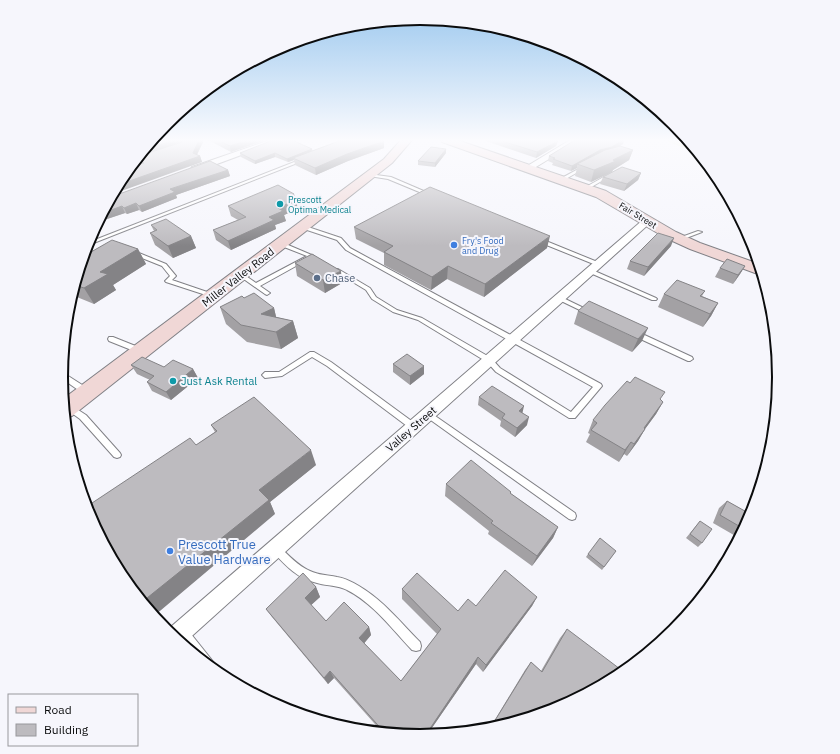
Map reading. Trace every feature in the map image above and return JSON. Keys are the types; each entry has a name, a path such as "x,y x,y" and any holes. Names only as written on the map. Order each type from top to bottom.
{"main road":[{"name":"Miller Valley Road","path":"70,407 370,175"},
{"name":"Fair Street","path":"550,175 601,194 679,239 754,267"}],"street":[{"name":"Valley Street","path":"179,633 647,221"}],"lane":[{"path":"95,242 265,175"},
{"path":"371,175 389,178 436,197"},
{"path":"562,179 569,175"},
{"path":"586,188 611,175"},
{"path":"303,227 339,239 348,250 598,386 572,416 498,370 489,360 420,319 395,311 374,298 368,289 336,270"},
{"path":"679,239 700,232"},
{"path":"535,238 654,299"},
{"path":"280,244 318,260"},
{"path":"128,251 164,264 173,276 168,281 214,296"},
{"path":"256,285 311,256"},
{"path":"241,275 267,293"},
{"path":"560,298 596,315"},
{"path":"632,332 690,359"},
{"path":"111,339 142,352"},
{"path":"265,375 280,374 312,354 329,364 414,427"},
{"path":"68,379 88,393"},
{"path":"70,410 83,416 117,455"},
{"path":"428,414 572,516"},
{"path":"275,549 299,571 315,578 331,579 348,585 364,594 416,646"}],"building":[{"path":"132,175 146,175 126,182"},
{"path":"171,175 212,175 170,189 175,192 139,206 136,203 124,208 122,206 110,211 119,194"},
{"path":"606,175 638,175 627,184 603,177"},
{"path":"278,185 294,194 288,196 296,200 278,208 283,211 269,217 274,220 228,241 213,230 246,217 228,206"},
{"name":"Fry's Food and Drug","path":"430,187 550,236 485,284 448,266 432,277 384,252 393,246 354,227"},
{"path":"166,219 191,236 168,246 150,233 157,230 151,225"},
{"path":"658,233 674,238 648,267 630,261"},
{"path":"112,240 138,249 100,272 108,274 84,288 80,287 91,252"},
{"path":"312,254 341,271 323,280 295,263"},
{"path":"727,259 745,266 738,275 720,268"},
{"path":"677,280 705,291 700,296 718,303 710,314 664,294"},
{"path":"254,293 274,308 261,314 293,321 276,332 241,325 220,307 242,296 244,298"},
{"path":"589,301 648,328 638,339 578,311"},
{"path":"407,354 424,366 410,376 393,364"},
{"path":"142,357 164,367 173,360 193,369 166,392 147,382 154,376 131,365"},
{"path":"635,377 665,392 660,399 663,402 644,428 645,429 634,444 631,442 625,450 591,430 597,423 593,420 605,405 627,381 630,383"},
{"path":"492,386 524,406 519,411 529,417 517,428 502,418 505,414 479,397"},
{"name":"Prescott True Value Hardware","path":"254,397 311,450 259,490 269,500 147,598 127,573 115,553 104,533 92,503 190,438 196,445 217,431 211,425"},
{"path":"471,460 511,492 510,493 558,527 537,556 491,523 493,521 446,484"},
{"path":"727,501 745,511 739,526 720,515"},
{"path":"700,521 712,529 702,543 690,534"},
{"path":"600,538 616,551 604,567 588,554"},
{"path":"505,570 537,597 486,665 478,657 430,729 420,729 379,726 330,671 324,678 266,609 303,573 316,587 305,598 326,621 344,602 369,627 359,638 401,681 441,629 402,589 417,573 458,611 468,599 476,606"},
{"path":"567,629 619,668 576,693 555,702 511,717 495,721 531,662 542,672"}],"place":[{"name":"Prescott Optima Medical","path":"280,204"},
{"name":"Fry's Food and Drug","path":"454,245"},
{"name":"Chase","path":"317,278"},
{"name":"Just Ask Rental","path":"173,381"},
{"name":"Prescott True Value Hardware","path":"170,551"}]}
